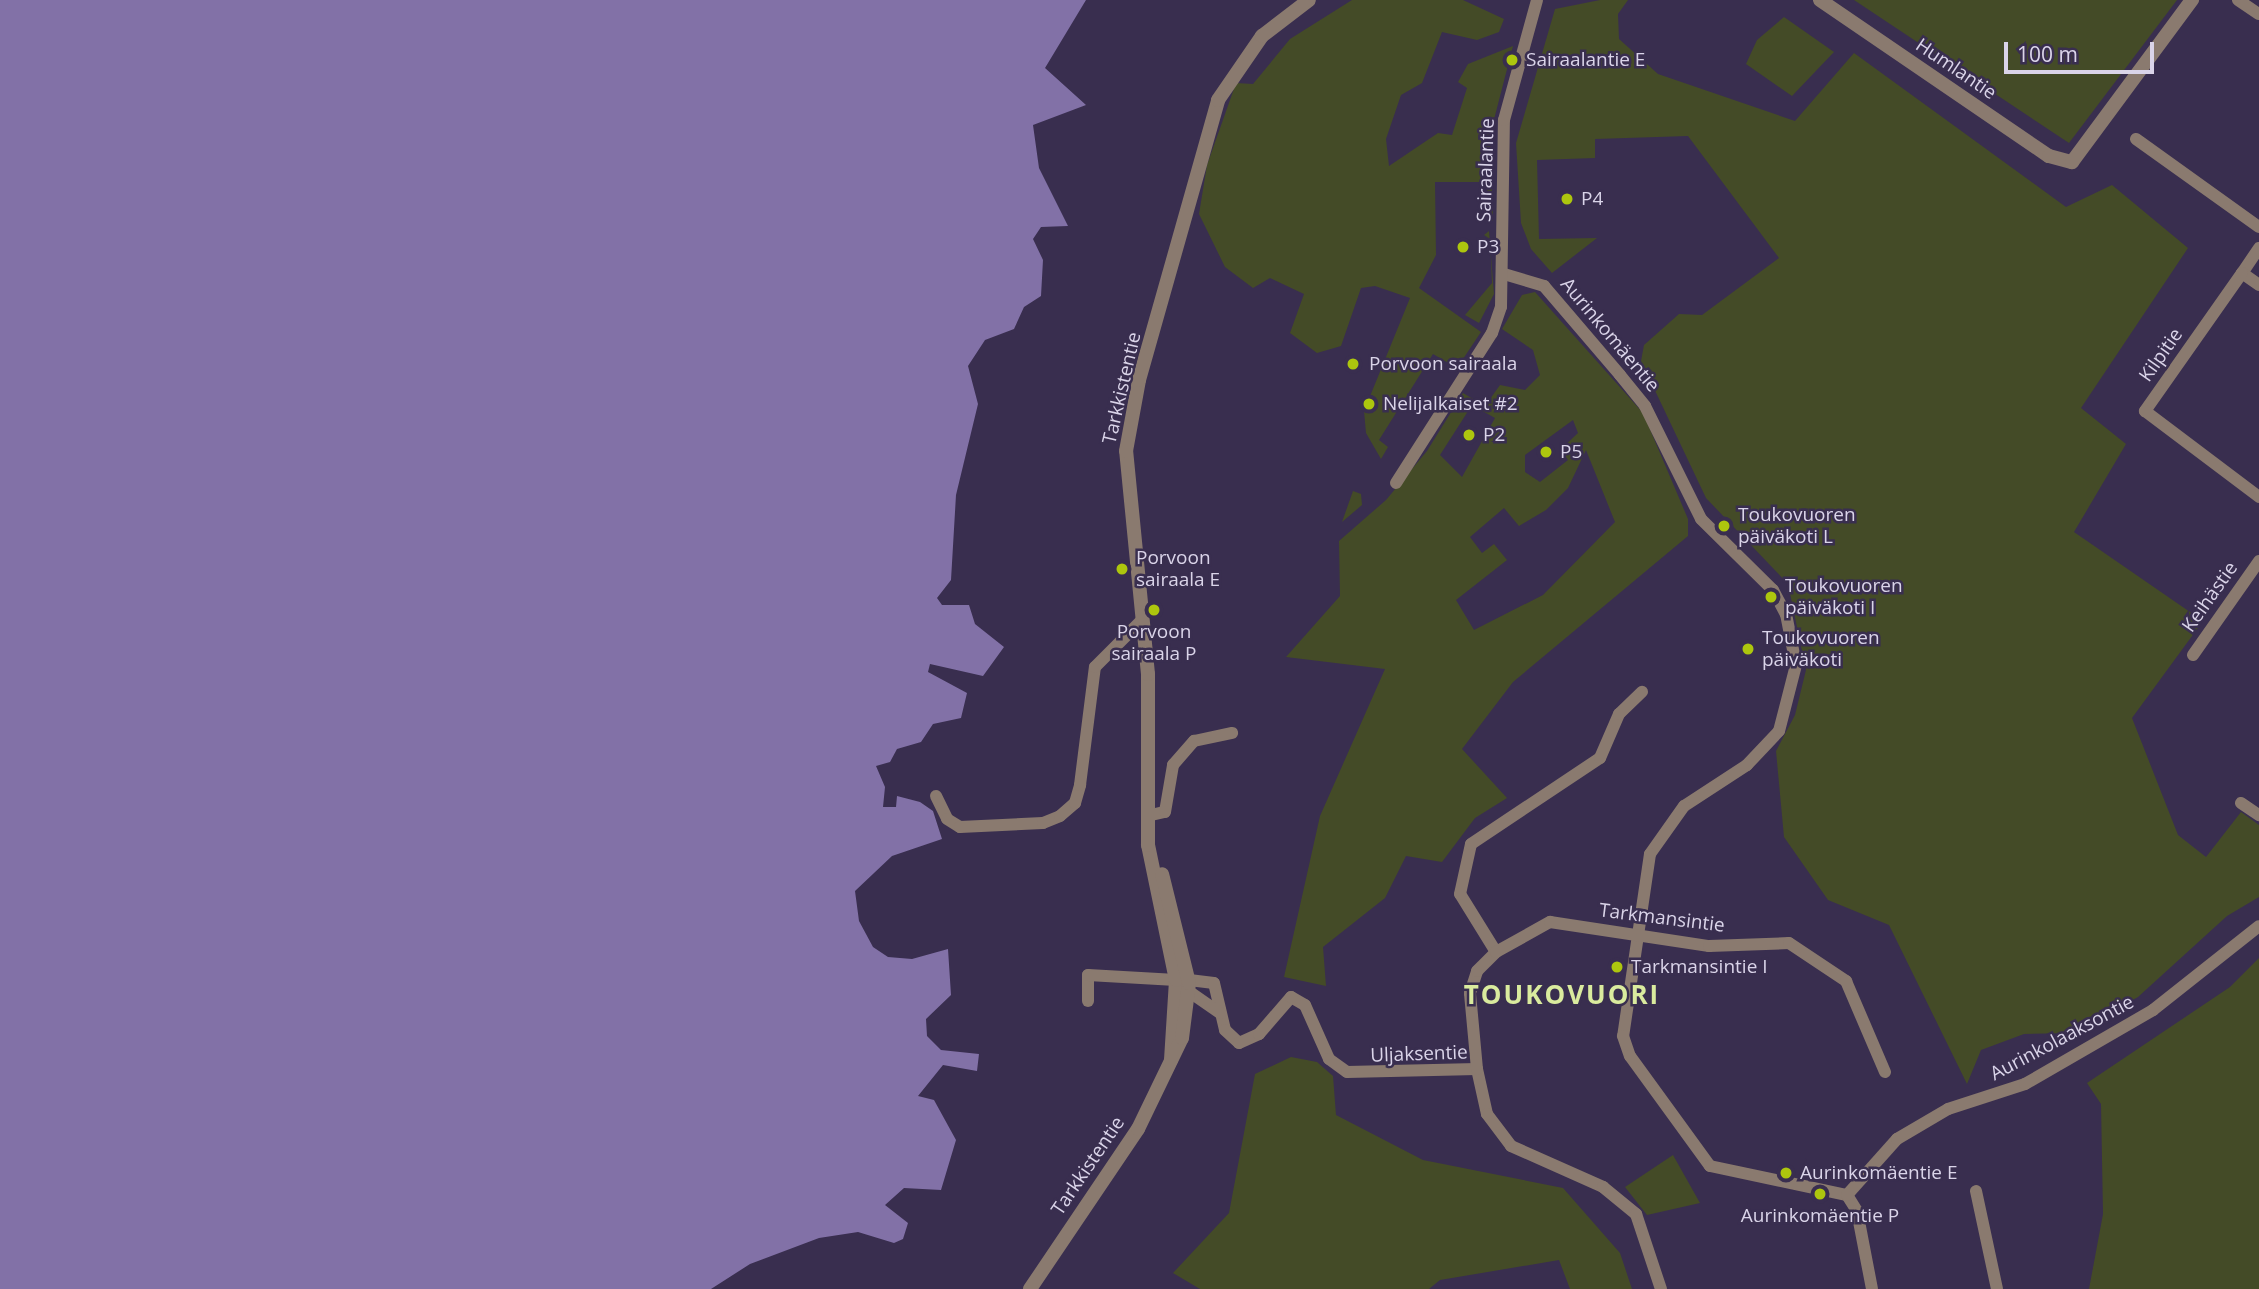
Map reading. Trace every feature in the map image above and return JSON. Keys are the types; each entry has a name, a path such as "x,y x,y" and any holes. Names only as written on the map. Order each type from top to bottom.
{"street":[{"name":"Tarkkistentie","path":"1030,1289 1138,1129 1182,1038 1189,995 1182,979 1148,822 1142,620 1126,452 1139,380 1218,100 1255,44 1309,0"},
{"name":"Sairaalantie","path":"1396,482 1492,333 1504,274 1504,120 1537,0"},
{"name":"Humlantie","path":"1820,0 2049,156 2072,162 2192,0"},
{"path":"2238,0 2259,14"},
{"path":"2136,139 2259,227"},
{"path":"2259,248 2242,273 2259,285"},
{"name":"Kilpitie","path":"2242,273 2145,411 2259,497"},
{"name":"Aurinkomäentie","path":"1504,274 1544,286 1645,406 1701,519 1773,590 1794,639 1796,665 1779,730 1747,765 1685,806 1662,833 1650,855 1635,935 1623,1036 1630,1056 1697,1154 1724,1172 1847,1195"},
{"name":"Keihästie","path":"2193,654 2259,561"},
{"path":"936,796 947,819 982,829 1043,823 1074,803 1095,667 1142,620"},
{"path":"1496,952 1460,894 1471,844 1600,758 1619,714 1642,692"},
{"path":"1148,822 1165,813 1173,765 1188,747 1232,733"},
{"path":"2241,803 2259,815"},
{"name":"Tarkmansintie","path":"1477,1069 1470,993 1476,971 1496,952 1550,922 1709,946 1789,943 1846,981 1885,1072"},
{"name":"Aurinkolaaksontie","path":"1847,1195 1915,1127 2025,1084 2153,1010 2259,926"},
{"path":"1088,1001 1088,975 1182,979"},
{"name":"Tarkkistentie","path":"1171,1060 1182,979"},
{"name":"Uljaksentie","path":"1182,979 1214,983 1220,1013 1230,1039 1244,1043 1259,1034 1284,999 1299,999 1329,1059 1357,1075 1477,1069 1487,1114 1511,1146 1603,1187 1636,1214 1661,1289"},
{"name":"Uljaksentie","path":"1189,995 1220,1013"},
{"path":"1976,1191 1997,1289"},
{"path":"1847,1195 1857,1211 1872,1289"}],"green space":[{"path":"1352,0 1463,0 1504,19 1499,32 1477,40 1442,32 1422,83 1401,95 1386,139 1389,166 1438,133 1452,135 1467,88 1458,82 1468,64 1513,46 1490,135 1493,221 1482,216 1489,216 1487,182 1435,182 1436,255 1419,288 1481,332 1457,368 1433,354 1379,440 1388,447 1381,459 1366,433 1364,411 1410,298 1375,286 1361,288 1341,346 1317,353 1290,333 1304,294 1270,278 1253,288 1225,267 1199,214 1207,165 1236,83 1253,84 1290,39"},
{"path":"1600,0 1628,0 1618,14 1619,39 1658,74 1795,121 1854,53 2066,207 2112,185 2188,248 2081,408 2126,444 2074,532 2203,621 2132,718 2178,835 2206,857 2241,812 2259,825 2259,897 2227,916 2138,997 2072,1033 2024,1034 1981,1050 1967,1084 1889,925 1828,900 1784,837 1776,751 1795,715 1806,670 1788,584 1706,498 1641,361 1644,345 1679,314 1702,315 1779,258 1688,136 1595,139 1595,158 1537,160 1539,239 1597,238 1552,273 1531,249 1521,223 1516,143 1555,9"},
{"path":"1854,0 2177,0 2069,143"},
{"path":"1784,17 1834,52 1792,96 1746,64 1757,40"},
{"path":"1490,250 1494,294 1479,323 1465,315 1492,283"},
{"path":"1535,292 1643,413 1688,519 1688,536 1513,682 1462,749 1507,798 1475,818 1442,862 1406,856 1385,898 1323,947 1326,986 1284,977 1320,816 1385,669 1286,657 1340,596 1339,541 1386,500 1427,451 1463,393 1485,406 1500,385 1525,390 1540,375 1533,350 1502,329 1522,295","holes":["1472,405 1495,418 1462,477 1440,455","1573,420 1578,433 1561,449 1568,460 1540,482 1525,472 1525,455","1586,450 1615,522 1543,595 1474,630 1456,600 1507,560 1494,544 1482,553 1470,537 1504,508 1519,526 1546,510 1568,488"]},
{"path":"1353,491 1361,494 1362,505 1342,522"},
{"path":"2259,958 2259,1289 2089,1289 2103,1214 2101,1104 2087,1083 2230,987"},
{"path":"1291,1057 1317,1062 1333,1076 1336,1115 1423,1160 1563,1188 1620,1253 1632,1289 1570,1289 1559,1260 1440,1280 1429,1289 1200,1289 1173,1273 1229,1213 1255,1074"},
{"path":"1673,1155 1700,1203 1647,1215 1625,1187"}],"shaded area":[{"path":"0,0 1086,0 1045,68 1086,105 1033,125 1039,168 1068,226 1041,227 1033,239 1043,260 1041,296 1024,307 1014,329 985,340 968,366 978,404 956,495 951,580 937,598 942,605 969,605 975,624 1004,647 983,676 930,664 928,672 967,693 961,718 933,724 921,742 897,749 890,762 876,766 885,787 883,807 896,807 897,796 920,802 933,811 942,839 892,856 855,891 859,921 873,947 888,957 912,959 948,949 951,995 926,1019 927,1036 941,1050 979,1054 977,1071 943,1065 918,1096 934,1100 956,1140 941,1190 904,1188 885,1205 908,1223 903,1239 894,1243 858,1232 819,1238 750,1264 711,1289 0,1289"}],"place":[{"name":"Sairaalantie E","path":"1512,60"},
{"name":"P4","path":"1567,199"},
{"name":"P3","path":"1463,247"},
{"name":"Porvoon sairaala","path":"1353,364"},
{"name":"Nelijalkaiset #2","path":"1369,404"},
{"name":"P2","path":"1469,435"},
{"name":"P5","path":"1546,452"},
{"name":"Toukovuoren päiväkoti L","path":"1724,526"},
{"name":"Porvoon sairaala E","path":"1122,569"},
{"name":"Toukovuoren päiväkoti I","path":"1771,597"},
{"name":"Porvoon sairaala P","path":"1154,610"},
{"name":"Toukovuoren päiväkoti","path":"1748,649"},
{"name":"Tarkmansintie I","path":"1617,967"},
{"name":"Aurinkomäentie E","path":"1786,1173"},
{"name":"Aurinkomäentie P","path":"1820,1194"}],"district":[{"name":"TOUKOVUORI","path":"1562,995"}]}
